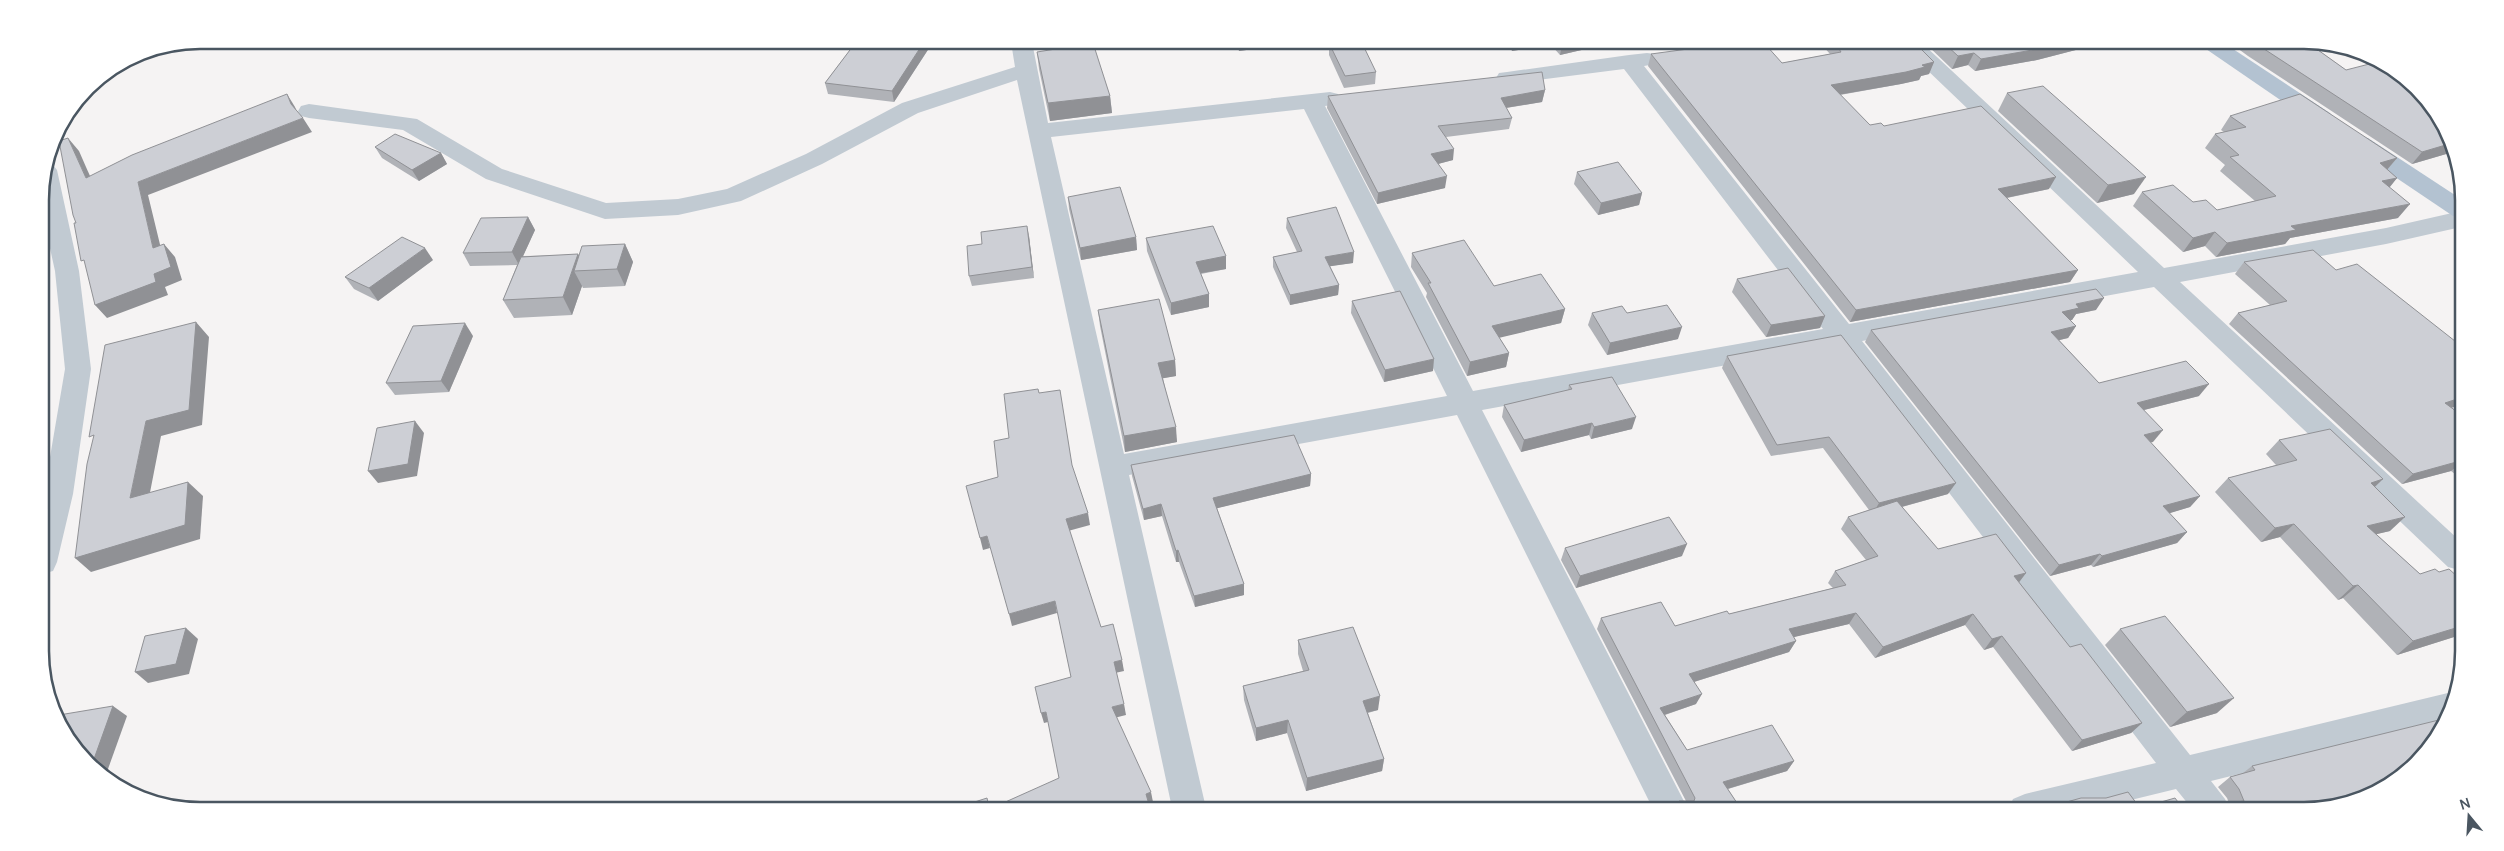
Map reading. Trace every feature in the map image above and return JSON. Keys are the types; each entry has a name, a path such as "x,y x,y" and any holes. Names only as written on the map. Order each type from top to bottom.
{"main road":[{"path":"2219,49 2455,206"}],"street":[{"path":"1022,49 1038,131 1189,802"},
{"path":"1915,49 2455,554"},
{"path":"1486,81 1667,56"},
{"path":"1629,61 2207,802"},
{"path":"309,111 409,124 494,174 605,211 614,211 678,207 733,196 814,159 910,108 1026,70"},
{"path":"1038,131 1350,96"},
{"path":"1310,101 1666,802"},
{"path":"49,189 67,271 78,369 59,494 49,534"},
{"path":"1113,467 2386,236 2455,220"},
{"path":"2058,802 2443,709"}],"building":[{"path":"851,49 919,49 892,91 825,83"},
{"path":"1056,49 1095,49 1110,96 1048,103 1037,52"},
{"path":"1332,49 1365,49 1376,72 1345,76"},
{"path":"1688,49 1769,49 1782,63 1841,52 1839,49 1921,49 1934,62 1922,65 1925,67 1906,72 1831,85 1870,125 1881,123 1884,126 1981,106 2056,177 1998,189 2078,270 1856,310 1651,54"},
{"path":"1950,49 2038,49 1981,59 1974,53 1958,56"},
{"path":"2264,49 2318,50 2346,70 2370,64 2388,74 2418,100 2440,133 2445,145 2422,152"},
{"path":"1542,72 1545,90 1501,98 1512,118 1438,126 1454,149 1431,154 1447,176 1378,193 1328,96"},
{"path":"2043,86 2146,177 2108,185 2007,93"},
{"path":"287,94 291,104 303,118 138,182 153,248 164,244 171,267 154,274 156,282 95,305 84,260 81,261 74,223 76,223 59,144 61,140 68,138 86,178 132,155"},
{"path":"2300,94 2397,158 2380,163 2397,178 2382,181 2410,204 2291,226 2296,230 2227,243 2215,232 2193,238 2142,192 2173,185 2193,202 2206,200 2217,210 2276,196 2230,157 2239,155 2215,134 2246,127 2230,116"},
{"path":"395,134 441,153 412,170 375,147"},
{"path":"1618,162 1642,193 1601,203 1577,172"},
{"path":"1120,187 1136,237 1080,248 1068,197"},
{"path":"1336,207 1354,252 1325,257 1339,285 1290,295 1273,257 1302,251 1287,218"},
{"path":"528,217 512,252 463,253 481,218"},
{"path":"1027,226 1032,267 969,276 967,246 982,244 981,232"},
{"path":"1213,226 1226,256 1196,262 1209,294 1171,303 1146,238"},
{"path":"402,237 425,248 369,288 345,277"},
{"path":"1464,240 1494,286 1541,274 1565,309 1492,326 1509,353 1470,362 1428,283 1431,283 1412,253"},
{"path":"625,244 617,269 574,271 582,246"},
{"path":"2313,250 2336,270 2357,264 2455,341 2455,400 2445,403 2455,410 2455,462 2413,474 2238,313 2287,301 2244,262"},
{"path":"578,254 563,297 503,300 521,257"},
{"path":"1788,268 1825,316 1771,325 1737,279"},
{"path":"2096,289 2104,298 2076,304 2079,308 2062,312 2076,326 2051,332 2099,383 2186,361 2209,384 2137,403 2163,430 2144,435 2200,496 2163,506 2187,532 2102,556 2100,554 2059,565 1871,330"},
{"path":"1400,291 1434,359 1385,370 1352,301"},
{"path":"1159,299 1175,360 1158,363 1176,427 1124,436 1098,310"},
{"path":"1667,305 1682,327 1610,343 1592,313 1622,306 1627,313"},
{"path":"196,322 189,410 146,421 130,498 188,482 185,525 75,558 87,464 94,435 89,437 105,345"},
{"path":"465,323 441,381 386,383 413,326"},
{"path":"1841,335 1956,483 1879,503 1829,437 1777,445 1727,356"},
{"path":"1612,377 1636,417 1594,427 1592,423 1524,440 1504,405 1572,389 1569,385"},
{"path":"1038,389 1039,393 1060,390 1072,465 1088,513 1066,519 1101,627 1113,624 1122,660 1114,662 1124,704 1112,707 1151,792 1146,794 1148,802 1005,802 1059,778 1046,712 1041,713 1035,687 1071,677 1055,601 1009,614 987,536 980,538 966,486 998,477 994,441 1009,438 1004,394"},
{"path":"415,421 408,464 368,471 377,428"},
{"path":"2330,429 2383,479 2371,483 2405,517 2367,526 2420,574 2435,569 2439,572 2449,569 2455,574 2455,628 2413,641 2358,585 2353,586 2294,524 2275,528 2228,478 2297,460 2279,440"},
{"path":"1294,435 1311,474 1213,498 1244,584 1194,596 1178,550 1176,551 1161,504 1143,509 1131,465"},
{"path":"1897,501 1938,549 1996,534 2026,573 2014,576 2070,647 2081,644 2142,723 2082,740 2002,636 1992,639 1973,614 1883,647 1856,613 1789,629 1796,641 1689,674 1702,694 1660,708 1687,750 1772,725 1794,761 1723,782 1736,802 1680,802 1694,801 1695,798 1601,618 1661,602 1675,626 1727,611 1729,614 1846,585 1835,571 1878,556 1848,517"},
{"path":"1669,517 1687,544 1580,576 1565,548"},
{"path":"2165,616 2234,698 2187,712 2120,629"},
{"path":"1353,627 1380,696 1363,701 1384,759 1307,778 1288,720 1256,728 1243,686 1309,670 1298,640"},
{"path":"186,628 176,664 135,672 145,636"},
{"path":"113,706 94,759 80,743 63,714"},
{"path":"2439,720 2418,751 2404,765 2380,782 2344,797 2314,802 2237,802 2244,801 2239,789 2230,777 2255,770 2252,766"},
{"path":"2128,792 2136,802 2067,802 2081,798 2106,798"},
{"path":"987,798 988,802 975,802"},
{"path":"2175,798 2178,802 2161,802"}]}
